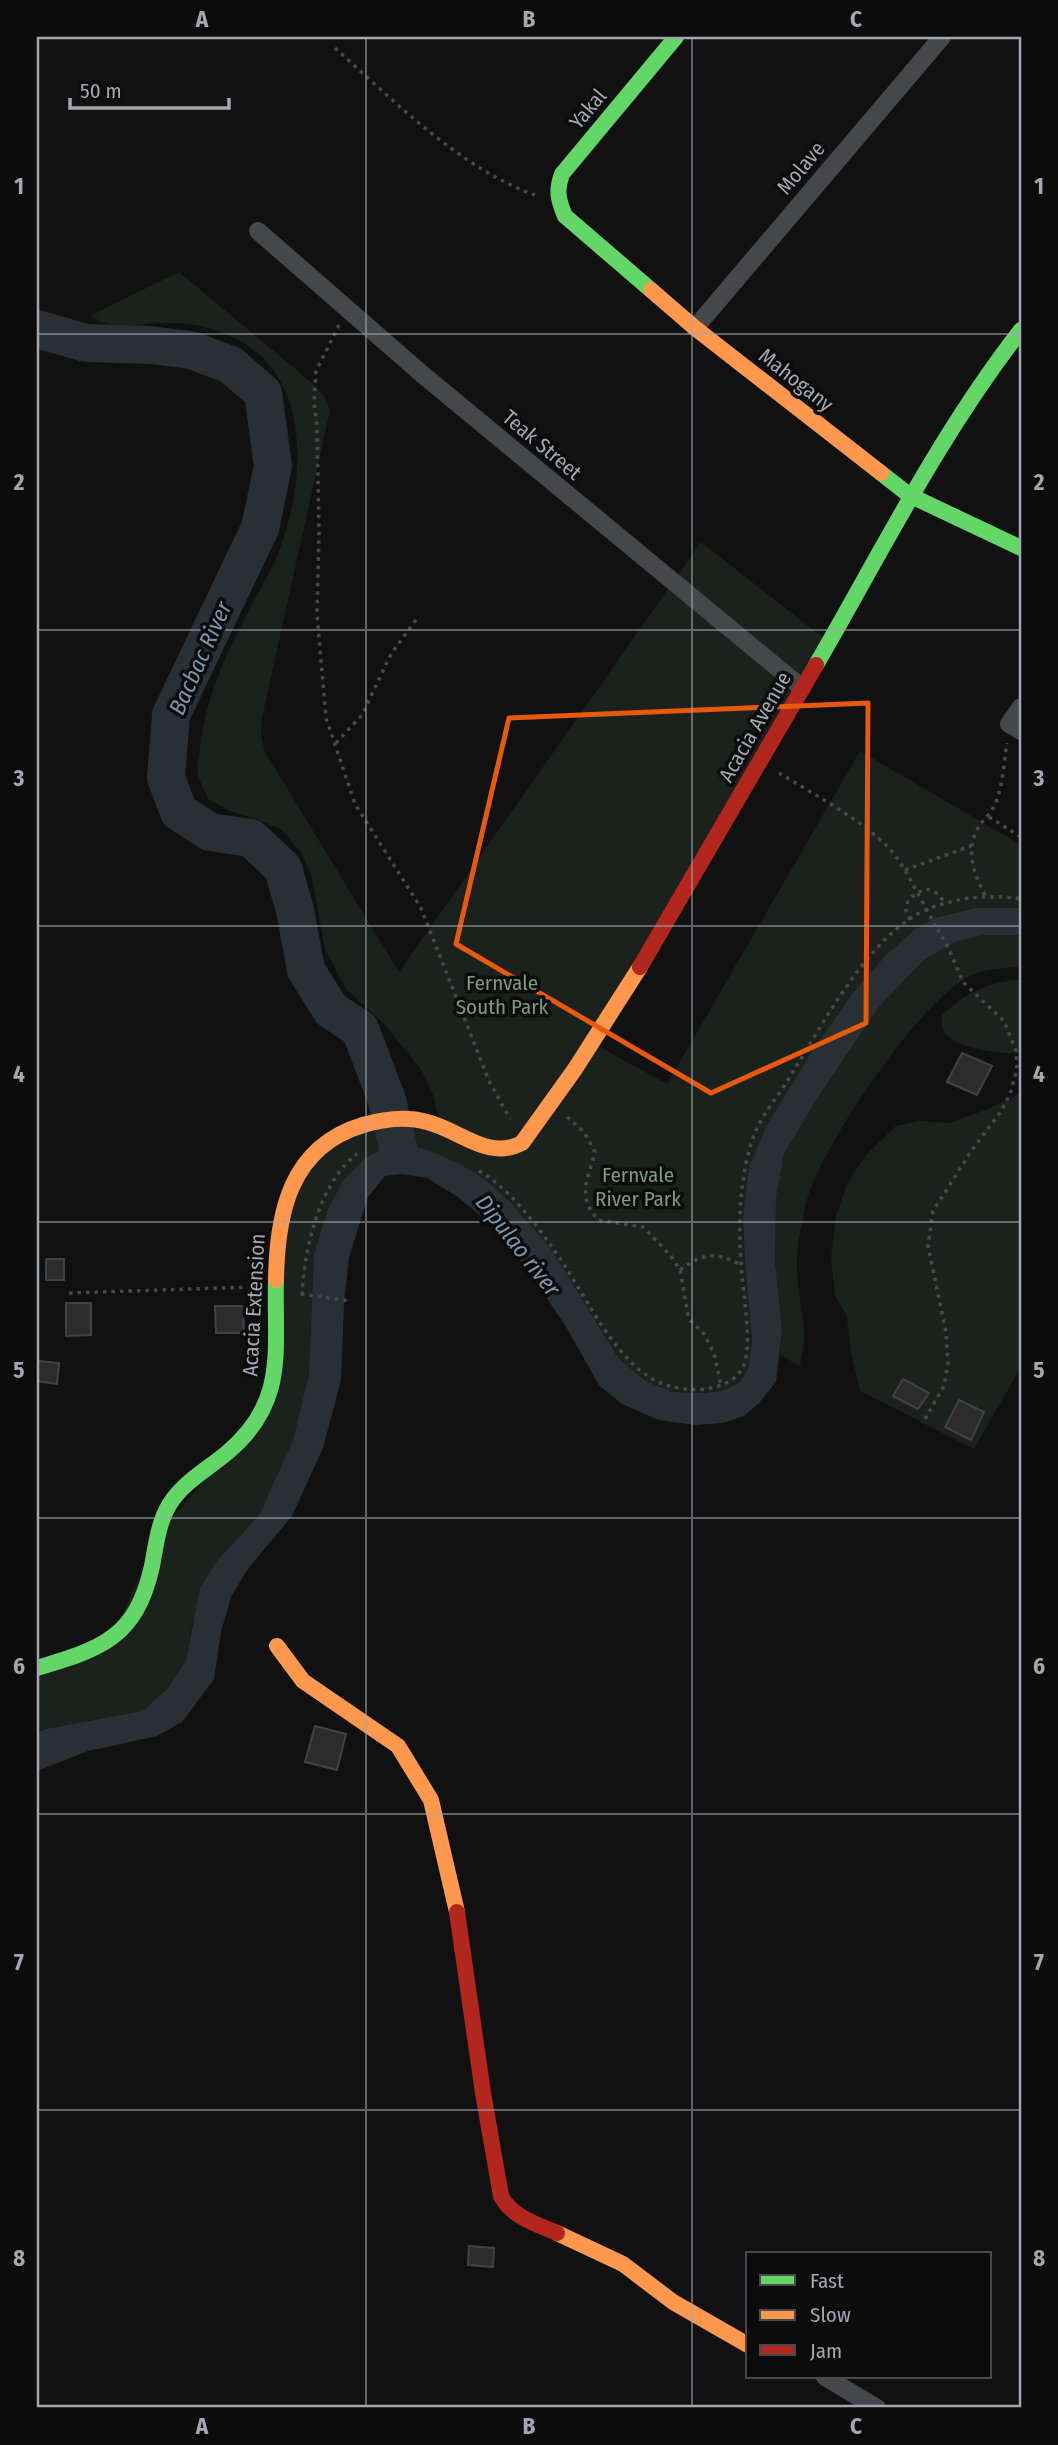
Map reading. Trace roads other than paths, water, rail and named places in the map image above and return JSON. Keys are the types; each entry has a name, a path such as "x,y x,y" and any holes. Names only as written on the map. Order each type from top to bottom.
{"street":[{"name":"Yakal","path":"565,216 556,199 556,188 562,174 676,37"},
{"name":"Molave","path":"695,328 942,37"},
{"name":"Mahogany","path":"565,216 695,328 909,495 1021,548"},
{"name":"Teak Street","path":"258,231 422,374 802,688"},
{"name":"Acacia Avenue","path":"525,1138 588,1047 662,931 828,646 909,495 989,369 1021,330"},
{"path":"1015,727 1021,707"},
{"name":"Acacia Extension","path":"37,1668 84,1653 112,1639 133,1617 149,1579 157,1535 171,1501 198,1474 232,1449 263,1413 276,1371 276,1236 295,1177 315,1153 343,1133 370,1121 393,1119 418,1120 440,1125 486,1147 514,1149 525,1138"},
{"path":"277,1646 303,1681 398,1746 431,1800 454,1893 483,2093 501,2196 507,2207 520,2216 623,2264 673,2302 746,2344"},
{"path":"827,2378 877,2408"}],"water":[{"name":"Dipulao river","path":"976,908 1021,908 1021,935 984,935 955,942 924,960 879,1007 818,1097 784,1154 776,1198 775,1261 782,1330 776,1382 759,1403 744,1416 723,1423 696,1425 659,1420 622,1404 599,1385 565,1325 527,1269 493,1226 458,1197 427,1178 402,1174 385,1176 368,1197 349,1257 341,1380 323,1448 292,1516 247,1570 231,1597 221,1632 214,1679 182,1722 157,1736 88,1751 37,1771 37,1733 45,1729 143,1711 169,1687 186,1660 200,1588 216,1562 259,1515 293,1440 309,1374 314,1254 327,1211 343,1181 364,1159 382,1149 403,1144 426,1149 485,1179 511,1203 551,1249 619,1359 646,1381 672,1392 705,1393 725,1390 740,1382 748,1369 752,1341 743,1217 749,1167 767,1125 813,1050 856,989 886,955 914,930 935,918"}],"waterway":[{"name":"Bacbac River","path":"37,329 86,343 150,345 191,350 231,365 263,393 273,466 260,528 171,715 166,778 179,812 210,832 251,838 283,868 295,910 306,970 331,1010 360,1029 387,1100 400,1155"}],"park label":[{"name":"Fernvale South Park","path":"502,995"},
{"name":"Fernvale River Park","path":"638,1187"}]}
